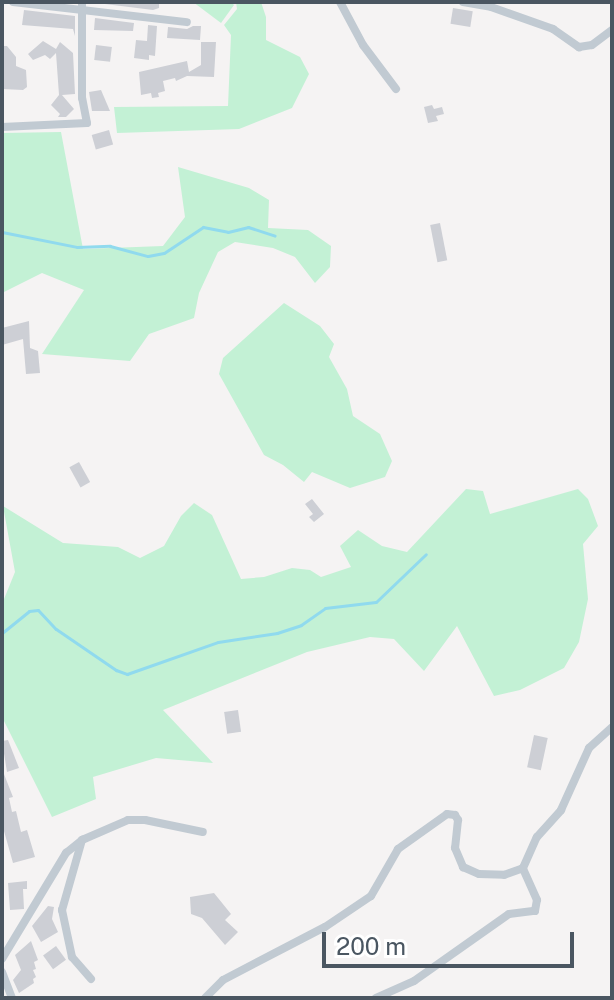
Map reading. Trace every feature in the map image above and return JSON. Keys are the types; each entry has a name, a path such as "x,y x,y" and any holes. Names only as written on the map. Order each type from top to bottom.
{"street":[{"path":"13,2 83,7 187,22"},
{"path":"340,2 363,45 396,89"},
{"path":"463,2 491,7 553,29 579,47 592,45 612,30"},
{"path":"2,127 87,123 82,98 83,7"},
{"path":"205,998 223,980 325,927 371,896 398,849 447,814 451,813 458,820 455,848 463,867 479,874 504,875 523,868 537,837 561,810 589,748 612,727"},
{"path":"2,959 66,853 82,840 128,820 145,820 203,832"},
{"path":"82,840 62,910 72,957 91,979"},
{"path":"376,998 414,981 509,914 535,911 537,900 523,868"},
{"path":"2,972 12,998"}],"green space":[{"path":"193,2 231,2 234,5 221,23"},
{"path":"236,2 261,2 266,17 266,40 300,57 309,74 292,108 239,129 117,133 114,107 228,106 231,35 224,25 237,9"},
{"path":"61,132 83,249 163,246 185,217 178,167 249,188 269,200 268,228 308,230 331,246 330,267 315,283 295,257 273,248 235,242 218,252 199,293 194,318 149,334 130,361 42,354 84,290 42,273 2,293 2,133"},
{"path":"284,303 320,326 334,344 329,357 347,389 353,416 380,434 392,461 385,477 350,488 312,472 304,482 264,455 219,374 223,358"},
{"path":"466,489 483,491 490,514 578,489 588,499 598,526 583,544 588,599 579,642 564,668 520,690 494,696 457,626 424,671 394,639 370,637 307,652 163,710 213,763 156,758 93,777 96,799 52,817 2,717 2,604 15,572 3,506 63,543 118,547 140,558 164,546 181,516 194,503 212,515 241,579 264,577 292,568 310,570 321,577 351,567 340,546 358,530 382,546 407,552"}],"building":[{"path":"89,2 159,2 159,8 153,10"},
{"path":"453,8 473,11 470,27 450,24"},
{"path":"24,10 75,16 75,36 73,29 22,25"},
{"path":"95,18 134,23 133,31 94,30"},
{"path":"148,25 157,26 155,56 149,55 149,60 134,58 136,40 147,41"},
{"path":"201,26 200,40 167,38 168,27 187,29"},
{"path":"43,41 56,49 60,42 73,53 75,94 62,95 74,109 66,117 58,117 60,114 51,105 59,95 56,53 50,59 45,55 33,60 28,54"},
{"path":"201,42 216,42 214,77 187,76 176,81 175,78 163,81 165,91 158,93 159,97 152,98 151,93 141,95 139,72 187,61 189,72 201,65"},
{"path":"96,45 112,47 110,62 94,60"},
{"path":"2,46 7,46 16,57 16,66 26,70 27,87 23,90 2,89"},
{"path":"101,90 110,111 92,111 89,92"},
{"path":"432,105 434,109 442,107 444,114 436,116 438,121 428,123 424,107"},
{"path":"109,130 113,144 96,149 92,135"},
{"path":"440,223 447,260 437,262 430,225"},
{"path":"29,321 30,348 38,351 40,373 26,374 23,339 2,345 2,328"},
{"path":"79,462 90,482 81,487 69,467"},
{"path":"312,499 324,514 314,522 309,517 313,514 305,504"},
{"path":"238,710 241,732 227,734 224,712"},
{"path":"534,735 548,738 541,770 527,767"},
{"path":"8,740 19,768 7,772 2,741"},
{"path":"2,769 13,797 9,798 12,812 16,811 21,832 27,830 35,857 13,863 2,824"},
{"path":"27,881 27,889 23,889 24,909 10,910 8,883"},
{"path":"214,893 231,914 225,920 238,932 225,945 202,918 191,914 190,897"},
{"path":"48,906 54,907 52,919 58,932 41,942 32,926"},
{"path":"31,941 38,960 34,962 36,969 33,970 36,977 34,983 19,993 13,980 21,970 15,955"},
{"path":"56,946 66,960 53,969 43,955"}],"waterway":[{"path":"2,232 77,247 110,246 148,256 164,253 203,227 228,232 248,227 275,236"},
{"path":"2,633 29,611 38,610 56,629 116,670 127,674 218,642 277,633 301,625 325,608 376,602 426,554"}]}
